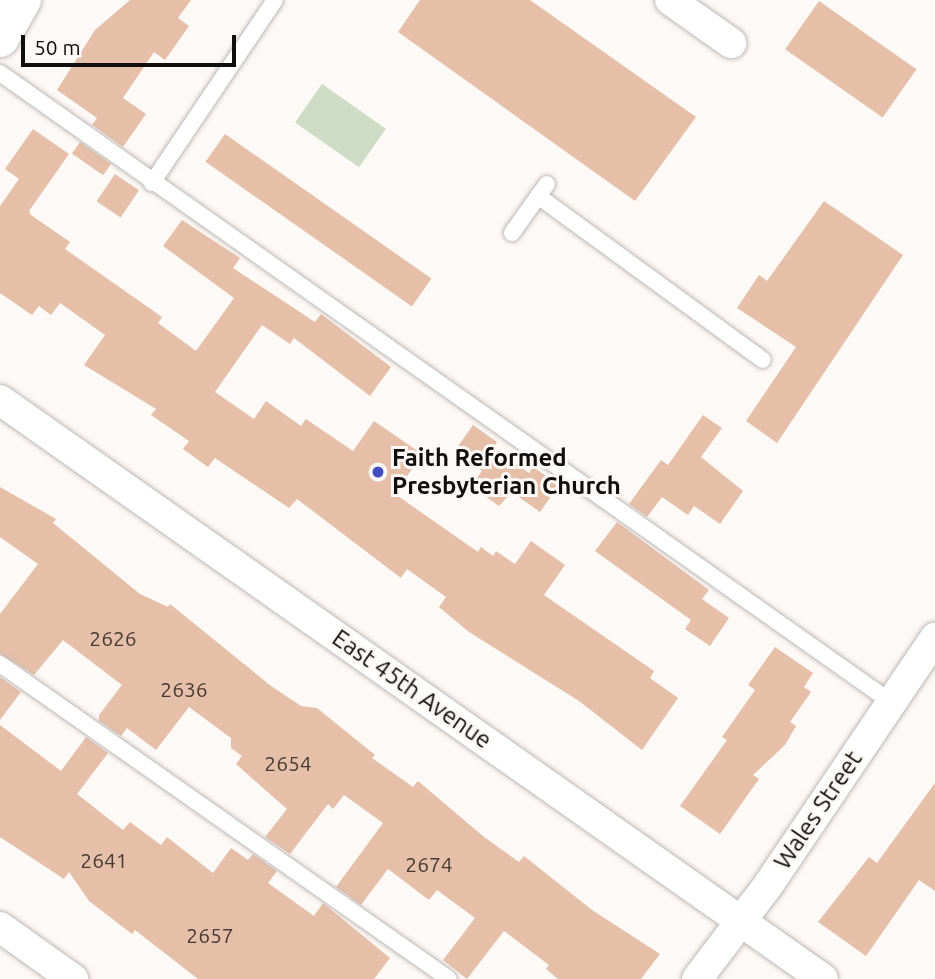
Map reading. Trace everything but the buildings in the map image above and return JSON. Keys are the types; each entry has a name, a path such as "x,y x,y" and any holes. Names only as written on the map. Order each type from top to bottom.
{"street":[{"path":"0,38 22,0"},
{"path":"670,0 731,43"},
{"name":"East 45th Avenue","path":"0,400 823,979"},
{"name":"Wales Street","path":"697,979 742,921 935,638"},
{"path":"0,927 73,979"}],"lane":[{"path":"152,183 275,0"},
{"path":"0,73 152,183 891,702"},
{"path":"512,233 543,190 763,360"},
{"path":"0,664 449,979"}],"green space":[{"path":"322,84 386,129 359,167 295,123"}],"place":[{"name":"Faith Reformed Presbyterian Church","path":"378,472"}]}
